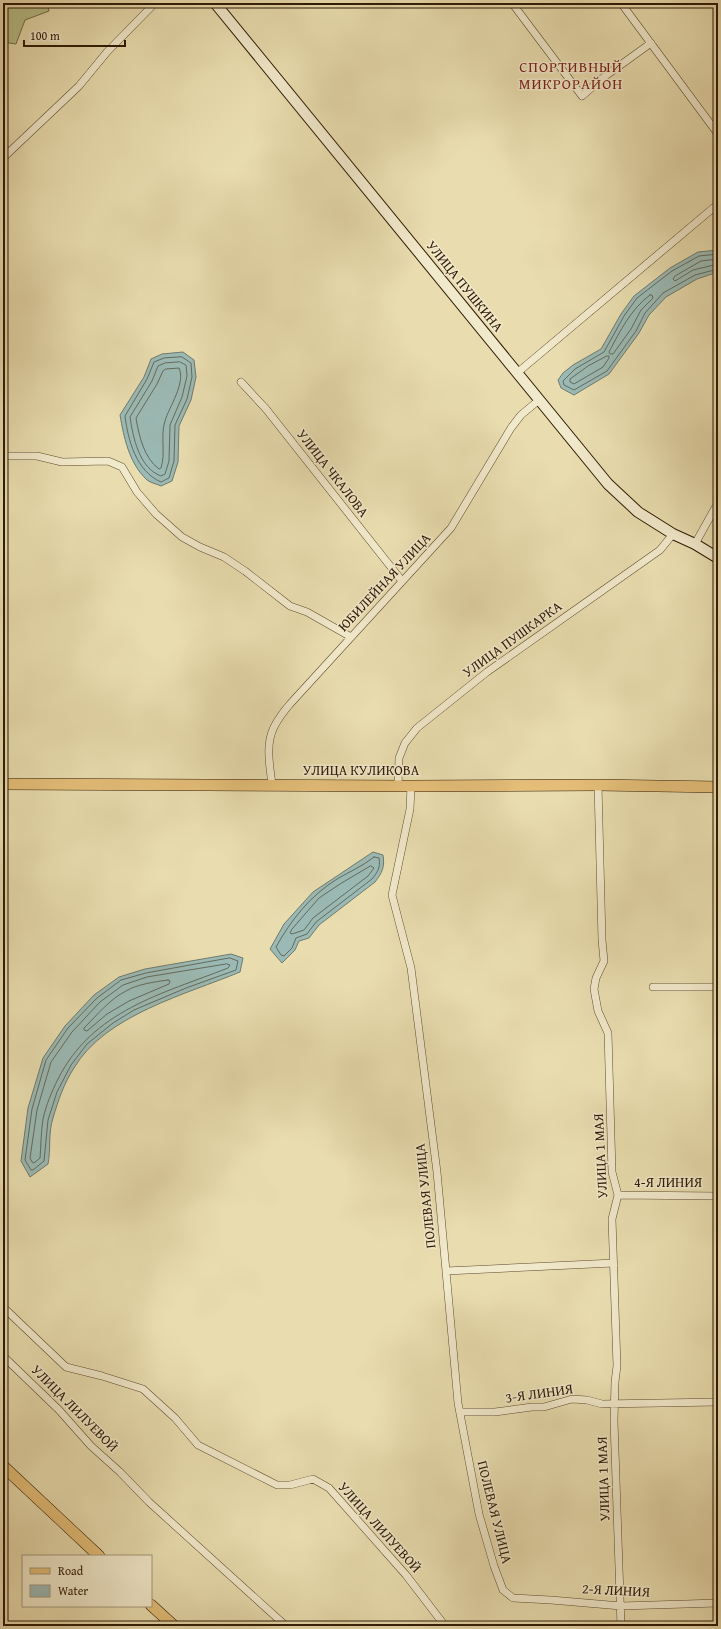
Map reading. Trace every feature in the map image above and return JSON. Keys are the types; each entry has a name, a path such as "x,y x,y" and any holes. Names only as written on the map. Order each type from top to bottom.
{"main road":[{"name":"УЛИЦА КУЛИКОВА","path":"3,784 398,786 598,785 718,787"},
{"path":"3,1466 98,1555"},
{"path":"152,1606 174,1626"}],"street":[{"path":"3,158 79,86 107,52 155,3"},
{"name":"УЛИЦА ПУШКИНА","path":"215,3 608,484 620,497 638,512 673,534 695,544 718,558"},
{"path":"512,3 582,96 604,77 651,43"},
{"path":"621,3 718,134"},
{"path":"518,373 718,204"},
{"name":"УЛИЦА ЧКАЛОВА","path":"241,382 266,409 402,581"},
{"name":"ЮБИЛЕЙНАЯ УЛИЦА","path":"272,785 269,754 270,737 274,727 290,704 451,528 511,428 522,415 539,400"},
{"path":"3,456 37,456 62,462 108,461 122,467 144,501 182,537 200,548 229,561 245,571 290,606 307,612 351,637"},
{"path":"695,544 715,508 718,506"},
{"name":"УЛИЦА ПУШКАРКА","path":"398,786 399,758 405,743 417,728 487,672 660,550 673,534"},
{"name":"УЛИЦА 1 МАЯ","path":"598,785 602,940 604,961 596,978 594,990 598,1011 608,1033 612,1172 618,1195 612,1219 617,1366 614,1422 621,1626"},
{"name":"ПОЛЕВАЯ УЛИЦА","path":"411,786 410,810 392,895 411,968 436,1164 460,1412 479,1514 494,1566 503,1590 513,1598"},
{"path":"653,987 718,987"},
{"name":"4-Я ЛИНИЯ","path":"618,1195 718,1196"},
{"path":"446,1271 614,1263"},
{"name":"УЛИЦА ЛИЛУЕВОЙ","path":"3,1308 66,1367 102,1376 143,1389 175,1418 198,1445 277,1485 290,1485 313,1479 329,1488 406,1574 442,1622 443,1626"},
{"name":"УЛИЦА ЛИЛУЕВОЙ","path":"3,1356 60,1410 91,1446 120,1472 148,1502 286,1626"},
{"name":"3-Я ЛИНИЯ","path":"460,1412 495,1412 532,1407 544,1407 572,1399 587,1400 602,1404 718,1402"},
{"name":"2-Я ЛИНИЯ","path":"513,1598 621,1606 718,1603"}],"green space":[{"path":"3,3 47,3 49,11 25,20 16,44 3,42"}],"water":[{"path":"718,250 718,272 697,279 666,297 649,315 639,333 609,374 574,395 561,388 558,380 563,373 573,365 601,349 621,314 634,296 670,268 698,252"},
{"path":"183,352 194,360 196,377 191,400 179,426 178,462 172,481 161,486 147,480 136,466 128,450 120,415 144,377 151,359 162,354"},
{"path":"373,852 383,855 384,859 382,870 375,882 319,925 309,938 299,941 295,950 282,963 270,949 284,924 313,892"},
{"path":"231,954 243,958 240,972 149,1008 126,1020 106,1034 88,1050 70,1074 59,1099 51,1124 48,1164 30,1177 21,1161 28,1108 43,1058 65,1026 94,995 119,977 145,969"}],"district":[{"name":"СПОРТИВНЫЙ МИКРОРАЙОН","path":"571,74"}]}
